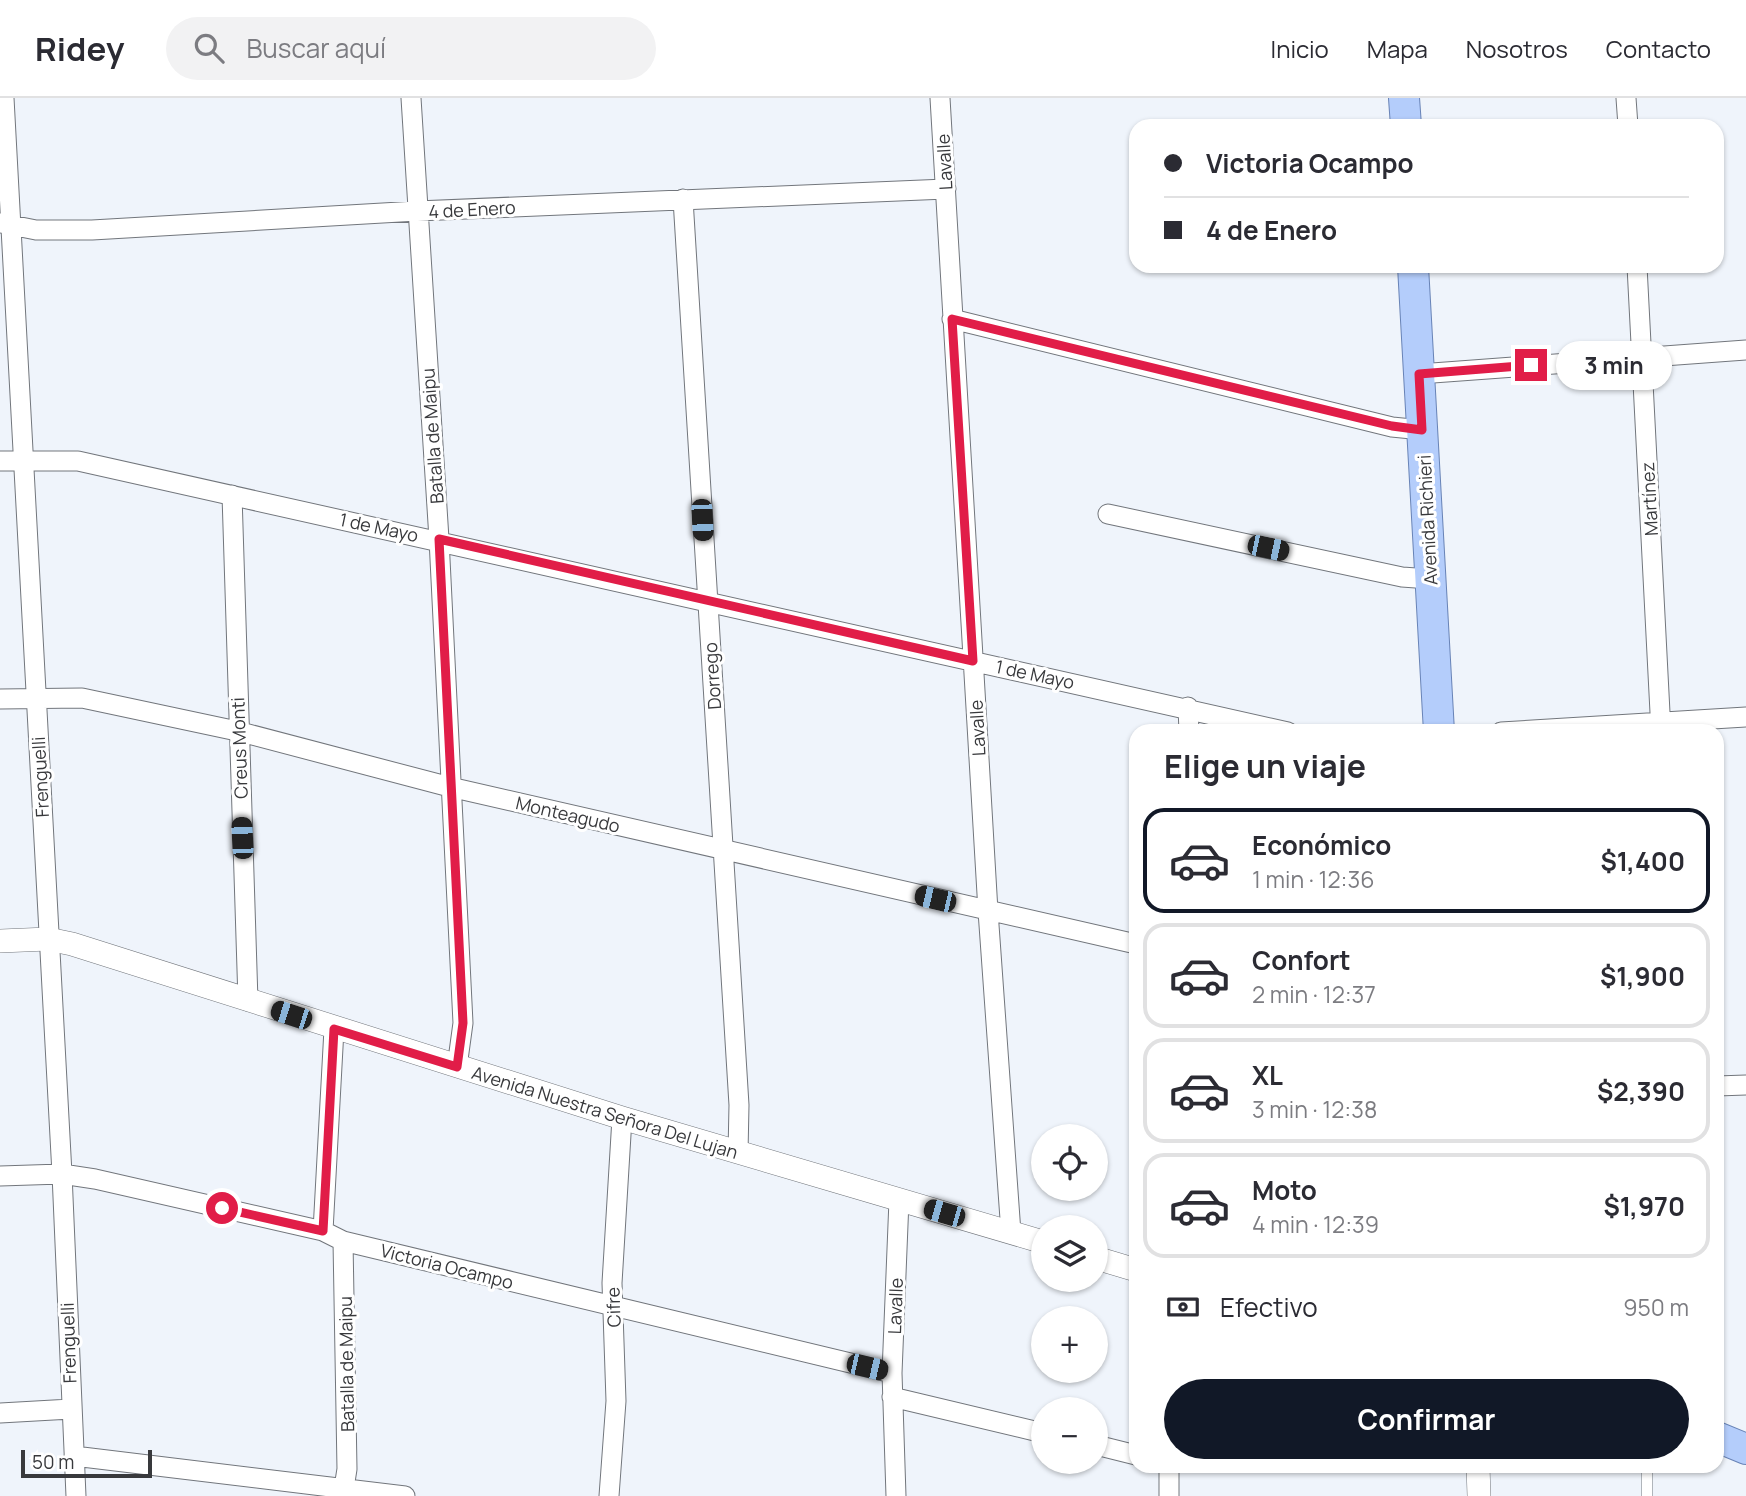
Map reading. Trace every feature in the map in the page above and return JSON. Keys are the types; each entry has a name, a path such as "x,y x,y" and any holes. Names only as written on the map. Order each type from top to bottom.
{"main road":[{"path":"1404,98 1406,119"},
{"name":"Avenida Richieri","path":"1413,273 1439,724"},
{"path":"1724,1440 1746,1449"},
{"path":"1724,1452 1746,1457"}],"street":[{"name":"Frenguelli","path":"4,98 6,224 36,696 76,1496"},
{"name":"Batalla de Maipu","path":"411,98 439,539 463,1023 457,1067"},
{"name":"Lavalle","path":"940,98 988,911 1011,1233"},
{"path":"1626,98 1628,119"},
{"name":"4 de Enero","path":"6,224 36,230 92,230 417,211 946,188"},
{"name":"Dorrego","path":"683,199 706,600 725,850 740,1105 738,1153"},
{"name":"Martínez","path":"1637,273 1661,724"},
{"path":"952,319 1392,426 1422,430"},
{"path":"1419,374 1642,356 1746,351"},
{"name":"1 de Mayo","path":"0,461 78,461 439,539 1256,724"},
{"name":"Creus Monti","path":"232,495 237,731 248,1001"},
{"path":"1108,514 1402,577 1430,579"},
{"name":"Monteagudo","path":"0,699 36,696 82,698 237,731 450,787 1129,942"},
{"path":"1188,707 1189,724"},
{"path":"1680,724 1746,717"},
{"name":"Avenida Nuestra Señora Del Lujan","path":"0,941 48,939 622,1118 1031,1239"},
{"path":"323,1231 334,1029"},
{"path":"1724,1086 1746,1085"},
{"name":"Cifre","path":"608,1496 616,1401 612,1283 622,1118"},
{"name":"Victoria Ocampo","path":"0,1176 62,1174 95,1179 323,1231 343,1241 892,1373"},
{"name":"Lavalle","path":"896,1496 892,1373 899,1200"},
{"name":"Batalla de Maipu","path":"343,1241 347,1469 344,1488"},
{"path":"1108,1262 1129,1268"},
{"path":"892,1397 1031,1430"},
{"path":"0,1413 71,1409"},
{"path":"1108,1448 1129,1452"},
{"path":"74,1456 405,1496"},
{"path":"1169,1473 1170,1496"},
{"path":"1478,1473 1479,1496"}],"lane":[{"path":"1647,1473 1647,1496"}],"route":[{"path":"222,1208 323,1231 334,1029 457,1067 463,1023 439,539 973,661 952,319 1392,426 1422,430 1419,374 1531,365"}]}
